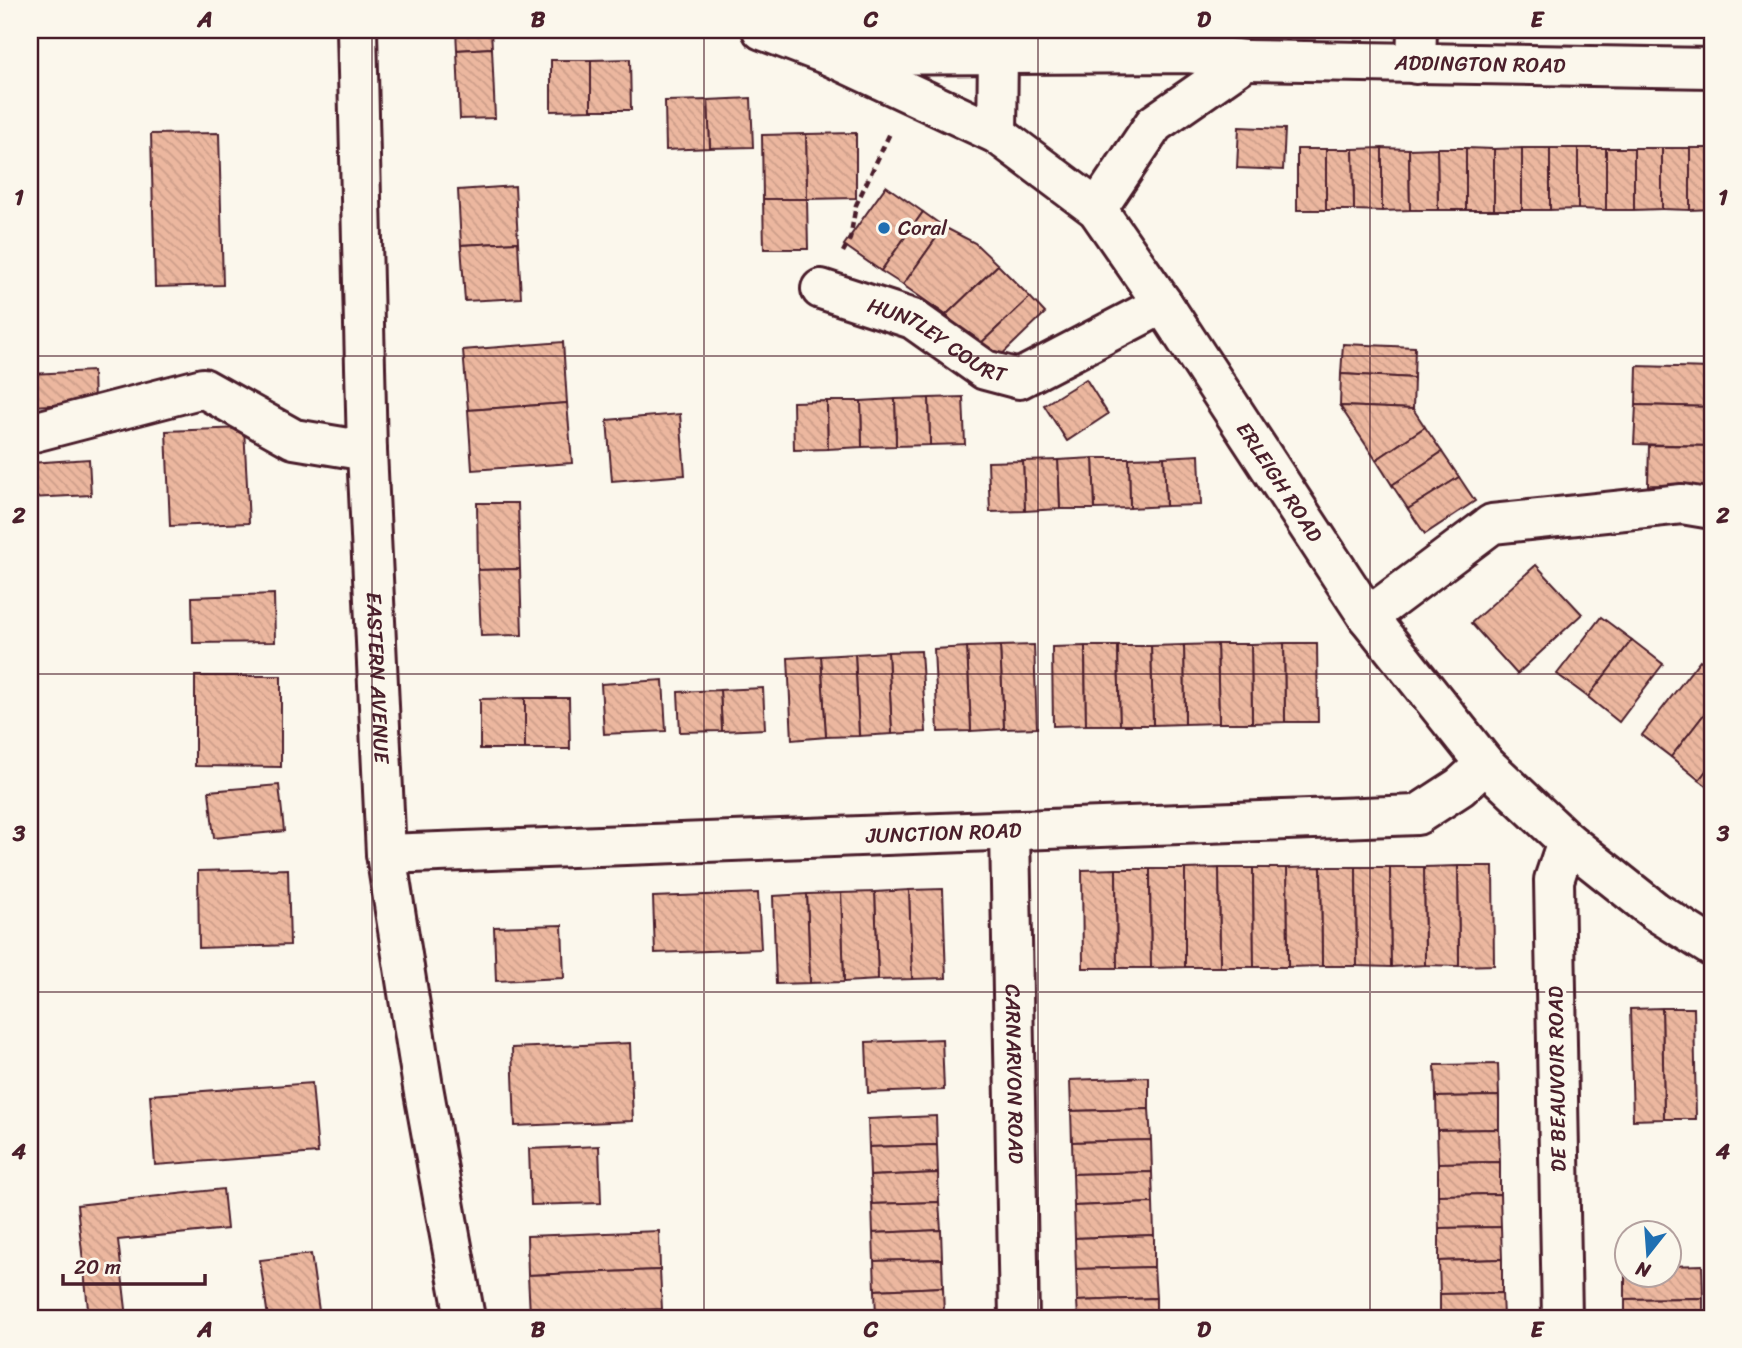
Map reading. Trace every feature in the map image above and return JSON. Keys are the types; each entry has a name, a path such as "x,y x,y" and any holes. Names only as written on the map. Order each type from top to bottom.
{"street":[{"name":"EASTERN AVENUE","path":"357,30 367,452 386,854 423,1087 466,1318"},
{"name":"ADDINGTON ROAD","path":"762,30 828,55 998,42 1187,53 1245,60 1417,47 1712,68"},
{"path":"998,42 998,134"},
{"name":"ERLEIGH ROAD","path":"828,55 998,134 1097,209 1163,304 1368,617 1485,764 1567,841 1655,911 1712,947"},
{"path":"1097,209 1154,124 1245,60"},
{"name":"HUNTLEY COURT","path":"821,289 913,319 985,370 1019,379 1163,304"},
{"path":"30,433 203,388 293,439 367,452"},
{"path":"1368,617 1492,524 1682,504 1712,509"},
{"name":"JUNCTION ROAD","path":"386,854 1417,815 1460,787 1485,764"},
{"name":"CARNARVON ROAD","path":"1010,831 1019,1318"},
{"name":"DE BEAUVOIR ROAD","path":"1562,1318 1554,880 1567,841"}],"path":[{"path":"821,289 850,239 856,205 909,93"}],"building":[{"path":"456,30 491,30 492,48 457,50"},
{"path":"492,48 495,118 460,119 457,50"},
{"path":"630,59 631,110 591,110 591,60"},
{"path":"551,60 591,60 591,110 551,111"},
{"path":"751,98 753,147 710,148 708,100"},
{"path":"708,100 710,148 666,150 665,101"},
{"path":"1239,127 1285,129 1283,170 1237,168"},
{"path":"219,133 223,285 155,287 151,134"},
{"path":"856,133 856,198 807,199 806,134"},
{"path":"806,134 807,199 763,199 762,135"},
{"path":"1382,148 1409,149 1410,210 1382,211"},
{"path":"1382,148 1382,211 1354,210 1353,149"},
{"path":"1437,148 1466,148 1466,210 1438,210"},
{"path":"1437,148 1438,210 1410,210 1409,149"},
{"path":"1466,148 1494,149 1494,210 1466,210"},
{"path":"1522,148 1550,148 1550,210 1522,210"},
{"path":"1522,148 1522,210 1494,210 1494,149"},
{"path":"1550,148 1578,148 1578,209 1550,210"},
{"path":"1578,148 1606,148 1606,210 1578,209"},
{"path":"1606,148 1634,148 1634,210 1606,210"},
{"path":"1634,148 1662,148 1662,209 1634,210"},
{"path":"1662,148 1690,148 1690,210 1662,209"},
{"path":"1690,148 1712,148 1712,209 1690,210"},
{"path":"1297,149 1326,149 1326,210 1297,210"},
{"path":"1326,149 1353,149 1354,210 1326,210"},
{"path":"515,186 518,242 461,245 458,190"},
{"name":"Coral","path":"886,186 923,212 881,271 844,245"},
{"path":"763,199 807,199 808,249 764,249"},
{"path":"923,212 944,227 903,285 881,271"},
{"path":"944,227 975,243 998,265 946,315 903,285"},
{"path":"518,242 521,298 465,301 461,245"},
{"path":"998,265 1030,297 977,347 946,315"},
{"path":"1030,297 1045,313 993,363 977,347"},
{"path":"563,342 567,403 468,410 463,350"},
{"path":"1343,344 1415,347 1414,378 1341,374"},
{"path":"1637,366 1712,368 1712,407 1636,405"},
{"path":"93,371 94,403 30,406 30,374"},
{"path":"1341,374 1414,378 1413,409 1340,406"},
{"path":"1086,379 1108,414 1067,441 1044,405"},
{"path":"963,397 965,444 930,445 929,398"},
{"path":"929,398 930,445 896,446 895,399"},
{"path":"895,399 896,446 862,447 861,401"},
{"path":"827,401 828,449 794,450 793,402"},
{"path":"827,401 861,401 862,447 828,449"},
{"path":"567,403 572,463 472,470 468,410"},
{"path":"1636,405 1712,407 1712,446 1634,444"},
{"path":"1340,406 1413,409 1425,427 1376,460"},
{"path":"680,414 685,475 612,481 607,420"},
{"path":"1425,427 1442,452 1392,485 1376,460"},
{"path":"244,428 249,523 170,526 166,431"},
{"path":"1649,445 1712,446 1712,487 1648,485"},
{"path":"1442,452 1459,477 1408,509 1392,485"},
{"path":"1199,455 1201,505 1166,506 1164,457"},
{"path":"1164,457 1166,506 1130,508 1129,458"},
{"path":"1093,458 1129,458 1130,508 1095,509"},
{"path":"1093,458 1095,509 1060,509 1058,460"},
{"path":"89,459 91,495 30,498 30,463"},
{"path":"1058,460 1060,509 1025,511 1023,461"},
{"path":"1023,461 1025,511 990,512 988,462"},
{"path":"1459,477 1475,501 1425,534 1408,509"},
{"path":"477,503 518,503 520,569 478,570"},
{"path":"1536,565 1582,614 1517,674 1471,623"},
{"path":"520,569 522,635 481,636 478,570"},
{"path":"274,594 275,642 193,643 192,597"},
{"path":"1601,617 1632,640 1588,697 1557,674"},
{"path":"1632,640 1663,664 1619,722 1588,697"},
{"path":"1284,643 1317,643 1318,722 1285,722"},
{"path":"1284,643 1285,722 1252,723 1251,644"},
{"path":"1217,644 1251,644 1252,723 1219,723"},
{"path":"1217,644 1219,723 1185,724 1184,645"},
{"path":"1034,645 1037,728 1004,729 1000,646"},
{"path":"1184,645 1185,724 1153,725 1151,646"},
{"path":"1000,646 1004,729 971,731 967,647"},
{"path":"1085,646 1086,725 1053,726 1052,647"},
{"path":"1085,646 1118,646 1120,725 1086,725"},
{"path":"1118,646 1151,646 1153,725 1120,725"},
{"path":"967,647 971,731 938,732 934,649"},
{"path":"921,651 926,732 892,734 888,652"},
{"path":"888,652 892,734 859,736 855,654"},
{"path":"855,654 859,736 826,737 821,656"},
{"path":"821,656 826,737 792,740 788,658"},
{"path":"1700,660 1712,669 1712,704 1671,757 1642,735"},
{"path":"195,676 281,676 281,767 195,766"},
{"path":"663,680 666,731 604,734 601,684"},
{"path":"763,688 765,729 722,731 720,690"},
{"path":"720,690 722,731 680,732 678,692"},
{"path":"525,698 525,749 480,749 480,699"},
{"path":"525,698 569,698 570,749 525,749"},
{"path":"1712,704 1712,763 1699,780 1671,757"},
{"path":"1712,763 1712,790 1699,780"},
{"path":"279,785 284,831 214,838 209,791"},
{"path":"1458,866 1493,866 1494,965 1459,966"},
{"path":"1458,866 1459,966 1425,965 1424,867"},
{"path":"1321,867 1356,867 1357,966 1322,966"},
{"path":"1321,867 1322,966 1288,967 1287,868"},
{"path":"1356,867 1390,867 1391,967 1357,966"},
{"path":"1390,867 1424,867 1425,965 1391,967"},
{"path":"1219,868 1253,868 1254,967 1220,967"},
{"path":"1219,868 1220,967 1185,967 1185,869"},
{"path":"1253,868 1287,868 1288,967 1254,967"},
{"path":"288,869 290,945 199,948 198,871"},
{"path":"1116,869 1117,968 1083,968 1082,870"},
{"path":"1116,869 1150,869 1151,968 1117,968"},
{"path":"1150,869 1185,869 1185,967 1151,968"},
{"path":"943,889 946,978 912,979 909,890"},
{"path":"909,890 912,979 878,980 875,892"},
{"path":"875,892 878,980 844,982 841,893"},
{"path":"758,893 761,949 655,953 653,897"},
{"path":"841,893 844,982 810,983 807,894"},
{"path":"807,894 810,983 776,984 773,896"},
{"path":"562,925 564,978 496,981 494,927"},
{"path":"1662,1008 1694,1008 1696,1119 1664,1119"},
{"path":"1662,1008 1664,1119 1633,1120 1630,1009"},
{"path":"942,1039 944,1090 868,1093 866,1042"},
{"path":"630,1043 633,1121 515,1126 512,1048"},
{"path":"1498,1064 1499,1096 1436,1097 1435,1065"},
{"path":"1149,1077 1149,1109 1071,1111 1070,1080"},
{"path":"312,1083 318,1153 155,1165 150,1095"},
{"path":"1499,1096 1499,1129 1437,1130 1436,1097"},
{"path":"1149,1109 1151,1140 1072,1142 1071,1111"},
{"path":"936,1116 937,1145 869,1147 868,1119"},
{"path":"1499,1129 1500,1162 1438,1163 1437,1130"},
{"path":"1151,1140 1152,1172 1073,1174 1072,1142"},
{"path":"937,1145 938,1173 870,1176 869,1147"},
{"path":"599,1146 601,1203 531,1205 529,1149"},
{"path":"1500,1162 1500,1194 1438,1195 1438,1163"},
{"path":"1152,1172 1153,1203 1074,1206 1073,1174"},
{"path":"938,1173 939,1202 872,1204 870,1176"},
{"path":"223,1189 227,1229 118,1240 127,1318 89,1318 77,1205"},
{"path":"1500,1194 1501,1227 1439,1228 1438,1195"},
{"path":"939,1202 941,1230 873,1233 872,1204"},
{"path":"1153,1203 1154,1235 1075,1238 1074,1206"},
{"path":"1501,1227 1502,1259 1439,1261 1439,1228"},
{"path":"941,1230 942,1259 874,1261 873,1233"},
{"path":"659,1231 660,1270 528,1275 527,1236"},
{"path":"1154,1235 1154,1267 1076,1269 1075,1238"},
{"path":"311,1254 320,1318 268,1318 260,1260"},
{"path":"942,1259 943,1287 875,1290 874,1261"},
{"path":"1502,1259 1502,1293 1440,1294 1439,1261"},
{"path":"1702,1265 1703,1298 1625,1299 1625,1288 1682,1288 1682,1266"},
{"path":"1154,1267 1156,1298 1077,1301 1076,1269"},
{"path":"660,1270 662,1309 530,1314 528,1275"},
{"path":"943,1287 944,1316 876,1318 875,1290"},
{"path":"1502,1293 1503,1318 1440,1318 1440,1294"},
{"path":"1156,1298 1156,1318 1078,1318 1077,1301"},
{"path":"1703,1298 1703,1318 1625,1318 1625,1299"},
{"path":"944,1316 944,1318 876,1318"}],"place":[{"name":"Coral","path":"884,228"}]}
